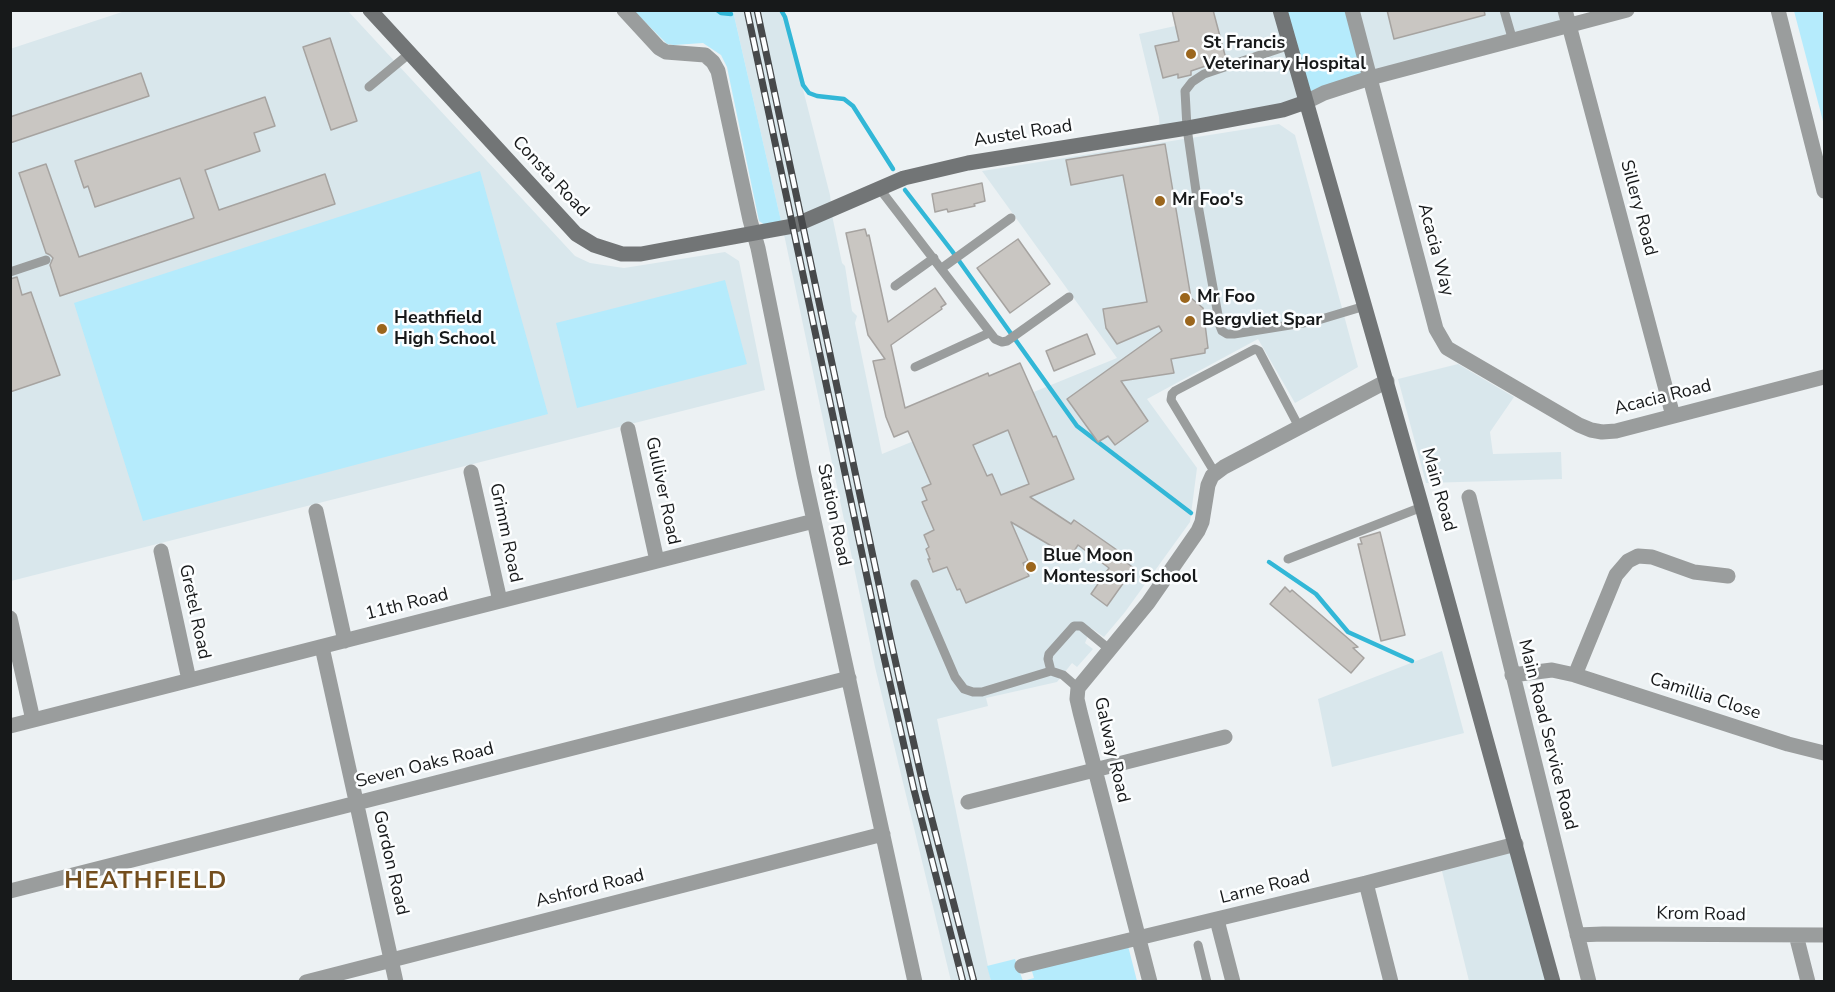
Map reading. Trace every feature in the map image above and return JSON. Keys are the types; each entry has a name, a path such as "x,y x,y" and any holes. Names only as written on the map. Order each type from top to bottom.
{"street":[{"name":"Consta Road","path":"370,10 576,234 594,245 622,254 641,254 754,234"},
{"name":"Station Road","path":"624,10 659,48 666,52 699,53 710,58 718,71 915,981"},
{"name":"Main Road","path":"1280,10 1387,381 1553,981"},
{"name":"Acacia Way","path":"1352,10 1436,329 1447,348 1519,390"},
{"path":"1306,102 1323,93 1370,78 1513,41 1567,18 1627,10"},
{"path":"1778,10 1824,191"},
{"name":"Sillery Road","path":"1567,18 1673,416"},
{"name":"Austel Road","path":"754,234 802,222 892,183 980,160 1187,128 1283,110 1306,102"},
{"name":"Acacia Road","path":"1519,390 1591,430 1602,432 1616,431 1824,377"},
{"path":"1215,473 1387,381"},
{"name":"Gulliver Road","path":"628,429 657,561"},
{"name":"Grimm Road","path":"471,472 500,602"},
{"name":"Galway Road","path":"1150,981 1077,699 1078,688 1148,603 1198,531 1202,522 1209,480 1215,473"},
{"name":"Main Road Service Road","path":"1469,497 1589,981"},
{"path":"316,511 345,641"},
{"name":"11th Road","path":"10,726 814,521"},
{"name":"Gretel Road","path":"161,551 189,680"},
{"path":"1575,675 1616,574 1628,561 1638,556 1652,557 1694,572 1728,576"},
{"path":"10,618 33,720"},
{"name":"Gordon Road","path":"322,646 396,981"},
{"name":"Camillia Close","path":"1512,675 1552,670 1575,675 1788,744 1824,753"},
{"name":"Seven Oaks Road","path":"10,891 849,678"},
{"path":"968,802 1225,737"},
{"name":"Ashford Road","path":"306,981 883,834"},
{"name":"Larne Road","path":"1022,966 1366,883 1516,844"},
{"path":"1366,883 1391,981"},
{"path":"1216,920 1233,981"},
{"name":"Krom Road","path":"1577,935 1603,933 1824,935"},
{"path":"1796,935 1808,981"}],"lane":[{"path":"1504,10 1513,41"},
{"path":"1290,45 1213,70 1197,78 1185,92 1187,128 1213,294 1222,330 1227,334 1234,334 1315,321 1365,306"},
{"path":"369,87 410,53"},
{"path":"892,183 934,258 989,333 998,341 1011,338 1070,297"},
{"path":"942,268 1011,218"},
{"path":"895,286 934,258"},
{"path":"10,272 46,260"},
{"path":"915,367 989,333"},
{"path":"1215,473 1171,400 1172,394 1185,385 1255,349 1259,351 1299,427"},
{"path":"1288,559 1422,507"},
{"path":"915,584 955,677 964,689 982,692 1051,671 1063,675 1078,688"},
{"path":"1051,671 1049,654 1074,626 1081,626 1109,649"},
{"path":"1198,945 1208,981"}],"shaded area":[{"name":"Heathfield High School","path":"125,11 348,11 575,256 590,263 624,268 725,252 739,261 765,390 11,581 10,49"},
{"path":"634,11 733,11 781,221 765,225 759,221 727,67 721,55 703,43 667,44"},
{"path":"733,11 783,11 830,195 852,311 857,316 855,323 882,454 1117,358 982,171 1279,124 1295,135 1358,367 1295,403 1258,339 1147,399 1197,468 1190,522 1125,612 1104,637 1091,628 1085,643 1093,649 1077,667 1072,663 1057,682 986,698 988,706 937,719 991,981 951,981 875,667 785,239"},
{"path":"1172,11 1280,11 1306,102 1160,132 1159,117 1139,34 1175,26"},
{"path":"1281,11 1352,11 1370,78 1306,102"},
{"path":"1352,11 1565,11 1569,26 1370,78"},
{"path":"1794,11 1824,11 1824,125"},
{"path":"480,171 548,414 143,521 74,303"},
{"path":"725,280 747,364 577,408 556,323"},
{"path":"1458,364 1514,397 1490,432 1493,454 1561,452 1562,479 1426,483 1398,379"},
{"path":"1442,651 1464,733 1332,767 1318,699"},
{"path":"1516,844 1552,981 1469,981 1440,863"},
{"path":"1127,942 1137,981 1023,981 1034,978 1031,968"},
{"path":"1015,959 1023,981 991,981 987,966"}],"building":[{"name":"St Francis Veterinary Hospital","path":"1172,10 1213,10 1226,59 1191,71 1191,75 1178,78 1178,74 1163,78 1155,46 1179,41"},
{"path":"1387,10 1484,10 1485,15 1394,39"},
{"path":"330,38 357,121 331,130 303,47"},
{"path":"141,73 149,96 10,143 10,117"},
{"path":"265,97 275,126 254,133 260,151 205,170 219,210 325,174 335,204 60,296 50,265 53,258 46,253 19,173 46,164 79,257 194,218 180,178 95,207 88,186 84,188 75,161"},
{"path":"1165,144 1191,298 1203,308 1208,348 1205,349 1205,353 1171,359 1174,373 1121,381 1148,421 1115,445 1108,436 1098,442 1067,399 1162,331 1159,326 1117,344 1106,328 1103,309 1147,302 1123,175 1071,185 1066,160"},
{"path":"982,183 985,201 974,204 975,206 948,212 947,209 935,212 932,194"},
{"path":"865,229 867,236 869,235 888,322 935,288 946,304 891,345 905,408 988,373 989,376 1020,363 1053,437 1056,436 1074,479 1030,497 1071,524 1074,520 1117,550 1114,554 1134,568 1107,606 1091,594 1109,568 1078,545 1070,557 1011,522 1028,561 1023,563 1029,576 966,603 960,589 957,590 947,567 933,572 926,549 929,547 924,535 934,530 922,502 927,500 922,488 931,484 908,431 894,437 886,417 873,361 885,359 868,335 846,233","holes":["1008,430 1029,484 1001,495 992,474 987,476 973,445"]},
{"path":"1018,239 1050,284 1010,313 977,268"},
{"path":"17,277 22,295 31,292 60,375 10,392 10,279"},
{"path":"1087,334 1095,354 1054,371 1046,351"},
{"path":"1380,532 1405,635 1381,641 1358,544 1362,544 1360,538"},
{"path":"1285,587 1290,592 1292,590 1358,647 1353,648 1364,658 1351,673 1270,604"}],"waterway":[{"path":"717,10 731,14"},
{"path":"781,10 785,17 803,85 809,93 844,99 853,106 893,169"},
{"path":"905,190 952,251 1077,426 1191,513"},
{"path":"1269,562 1316,594 1348,632 1412,661"}],"railway":[{"path":"747,10 882,648 914,790 963,982"},
{"path":"757,10 892,646 924,789 974,982"}],"place":[{"name":"St Francis Veterinary Hospital","path":"1191,54"},
{"name":"Mr Foo's","path":"1160,201"},
{"name":"Mr Foo","path":"1185,298"},
{"name":"Bergvliet Spar","path":"1190,321"},
{"name":"Heathfield High School","path":"382,329"},
{"name":"Blue Moon Montessori School","path":"1031,567"}],"district":[{"name":"HEATHFIELD","path":"146,882"}]}
